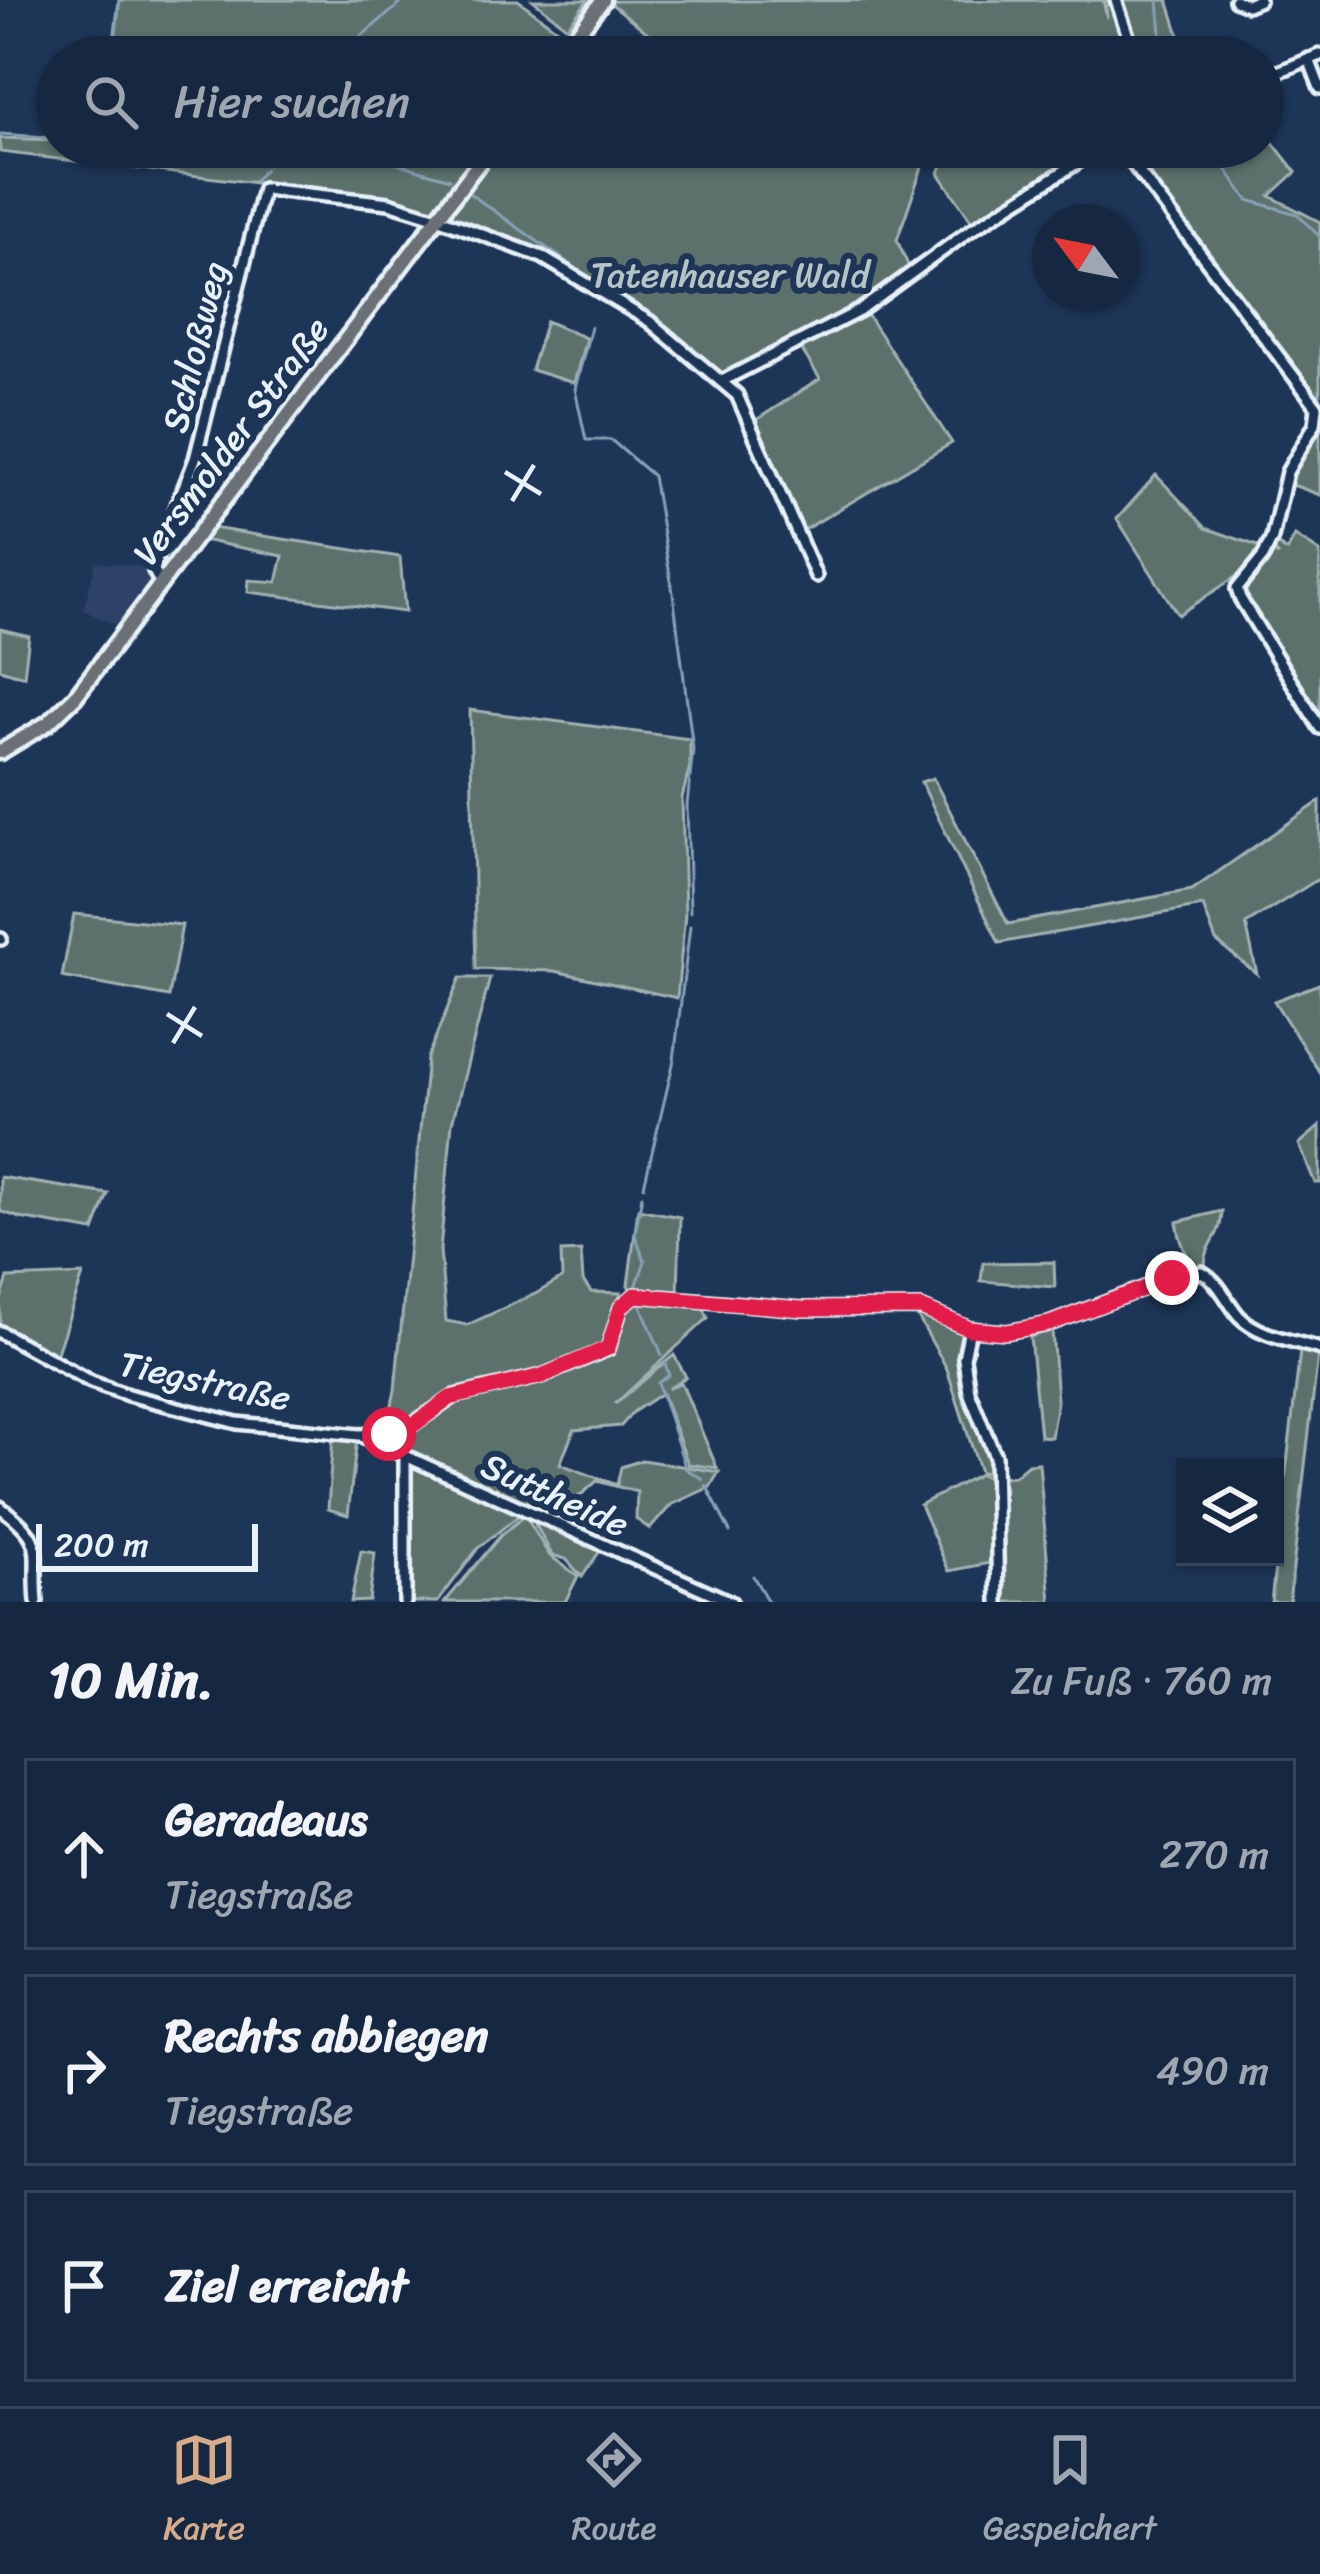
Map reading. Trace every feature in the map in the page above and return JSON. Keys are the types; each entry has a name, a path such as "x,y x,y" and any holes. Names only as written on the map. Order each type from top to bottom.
{"main road":[{"path":"575,36 603,0"},
{"name":"Versmolder Straße","path":"0,752 62,712 475,168"}],"street":[{"path":"1117,0 1128,36"},
{"path":"1235,0 1247,5 1259,0"},
{"path":"1284,70 1315,57 1320,88"},
{"path":"722,381 861,310 968,232 1069,168"},
{"path":"1136,168 1317,407 1315,424 1287,472 1263,557 1238,589 1320,728"},
{"name":"Schloßweg","path":"161,584 154,571 157,556 195,459 263,189 389,203 437,218"},
{"path":"437,218 542,256 649,321 722,381 736,395 816,576"},
{"path":"736,395 748,370"},
{"name":"Tiegstraße","path":"0,1332 91,1382 128,1395 237,1423 358,1435 401,1432 455,1396 579,1364 608,1348 621,1307 635,1295 802,1309 921,1308 970,1329 1006,1332 1049,1324 1172,1278 1202,1272 1251,1326 1320,1349"},
{"path":"970,1329 964,1358 969,1392 995,1456 998,1602"},
{"name":"Suttheide","path":"358,1435 731,1602"},
{"path":"405,1459 405,1602"},
{"path":"0,1507 19,1521 36,1544 37,1602"}],"shaded area":[{"path":"96,562 151,567 153,579 119,627 83,610"}],"green space":[{"path":"119,0 518,0 562,33 561,36 115,36"},
{"path":"533,0 588,0 567,27"},
{"path":"1103,0 1107,18 1105,0 1168,0 1179,36 652,36 608,1"},
{"name":"Tatenhauser Wald","path":"0,138 36,139 36,156 0,152"},
{"path":"1284,157 1296,172 1270,196 1320,222 1320,402 1139,168 1284,168"},
{"name":"Tatenhauser Wald","path":"132,168 922,168 897,240 911,272 744,369 721,375 682,349 653,319 543,254 448,219 446,213 389,199"},
{"path":"941,168 1061,168 974,225 939,173"},
{"path":"864,310 952,443 802,531 753,422 820,379 800,347"},
{"path":"546,321 586,338 574,383 531,370"},
{"path":"1320,416 1320,495 1290,484 1297,455"},
{"path":"1156,475 1206,528 1263,548 1246,570 1178,615 1117,519"},
{"path":"212,528 400,557 405,612 248,592 249,580 277,582 283,556 202,540"},
{"path":"1295,536 1320,552 1320,713 1245,595 1245,583 1271,549 1279,556 1273,541 1287,551"},
{"path":"0,629 29,636 24,676 0,669"},
{"path":"470,710 690,739 690,766 682,798 685,914 677,998 555,971 476,969"},
{"path":"933,778 1008,924 1192,890 1320,801 1320,878 1246,924 1257,974 1216,941 1203,906 999,943 921,782"},
{"path":"74,914 182,925 169,997 62,977"},
{"path":"460,978 490,978 452,1123 440,1250 446,1321 467,1325 562,1278 561,1252 581,1251 583,1281 591,1292 621,1293 607,1347 567,1363 444,1396 387,1429 395,1390 427,1058"},
{"path":"1320,987 1320,1073 1274,1001"},
{"path":"1320,1126 1320,1183 1315,1183 1299,1144"},
{"path":"0,1177 108,1194 94,1231 0,1211"},
{"path":"638,1209 680,1217 678,1296 632,1292 628,1285"},
{"path":"1222,1211 1205,1265 1215,1289 1237,1316 1198,1274 1184,1250 1177,1222"},
{"path":"1054,1262 1055,1287 981,1281 983,1263"},
{"path":"83,1275 55,1359 0,1327 0,1302 8,1278"},
{"path":"646,1299 714,1304 704,1309 708,1318 615,1404 674,1355 686,1377 668,1389 681,1382 717,1468 688,1464 662,1393 621,1426 574,1430 560,1464 617,1485 621,1467 642,1460 719,1472 710,1487 671,1505 650,1529 636,1519 637,1492 597,1481 547,1524 602,1548 582,1577 566,1559 552,1555 527,1509 478,1548 438,1602 409,1602 411,1461 373,1438 389,1436 445,1402 543,1379 611,1354 624,1309"},
{"path":"915,1312 966,1334 969,1385 993,1433 1000,1475 980,1472 947,1369"},
{"path":"1052,1330 1057,1401 1051,1437 1040,1436 1030,1337"},
{"path":"1300,1351 1318,1355 1289,1602 1271,1602 1275,1566 1284,1566 1284,1489"},
{"path":"333,1435 357,1438 348,1515 328,1509"},
{"path":"1039,1463 1051,1602 1003,1602 999,1477 1014,1476 1028,1464"},
{"path":"980,1474 992,1480 995,1562 949,1571 920,1505"},
{"path":"525,1515 549,1555 578,1576 565,1602 445,1602 501,1535"},
{"path":"361,1551 375,1553 369,1601 351,1602"}],"waterway":[{"path":"116,36 120,0"},
{"path":"361,36 405,0"},
{"path":"1158,0 1161,36"},
{"path":"0,134 36,137"},
{"path":"413,168 450,179"},
{"path":"1222,168 1248,200 1297,214 1320,237"},
{"path":"254,181 265,169"},
{"path":"466,191 608,291"},
{"path":"591,327 575,389 586,440 611,440 653,476 673,593 693,749 687,805 690,912"},
{"path":"644,1186 674,1060 690,926"},
{"path":"635,1290 645,1261 635,1235 642,1195"},
{"path":"639,1301 662,1355"},
{"path":"665,1364 669,1375 658,1383 686,1469 703,1479"},
{"path":"706,1485 730,1532"},
{"path":"753,1576 768,1602"}],"route":[{"path":"389,1434 415,1424 450,1398 542,1376 608,1348 621,1307 635,1295 802,1309 921,1308 970,1329 1006,1332 1049,1324 1172,1278"}]}
